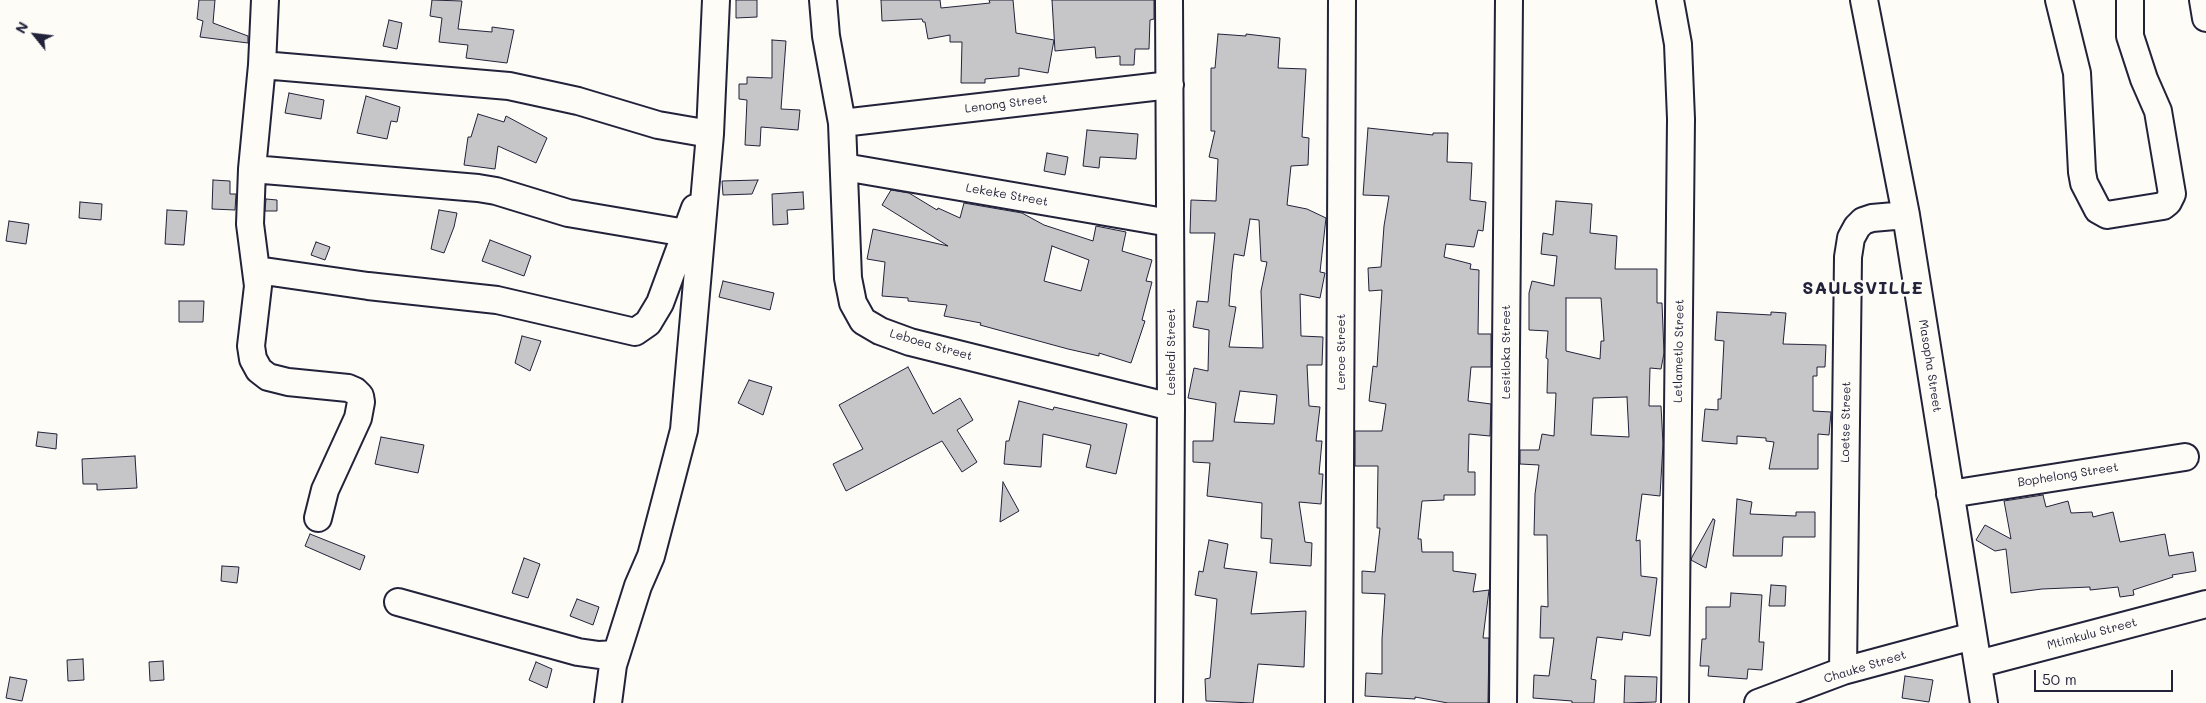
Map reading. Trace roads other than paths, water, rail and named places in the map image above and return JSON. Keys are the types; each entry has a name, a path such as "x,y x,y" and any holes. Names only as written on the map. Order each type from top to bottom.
{"street":[{"path":"265,0 262,65 252,169 250,224 251,245 257,270 258,286 252,346 253,359 259,370 268,377 288,382 348,388 360,396 358,418 325,490 318,518"},
{"path":"608,703 610,676 616,654 625,633 638,586 651,556 684,430 693,347 710,134 716,0"},
{"name":"Leboea Street","path":"822,0 826,36 842,123 848,278 853,303 863,321 880,331 910,342 1171,407"},
{"name":"Leshedi Street","path":"1169,0 1171,407 1169,703"},
{"name":"Leroe Street","path":"1339,703 1342,0"},
{"name":"Lesitloka Street","path":"1503,703 1509,0"},
{"name":"Letlametlo Street","path":"1670,0 1678,44 1681,118 1675,703"},
{"name":"Masopha Street","path":"1864,0 1906,215 1984,703"},
{"path":"2059,0 2077,74 2083,178 2098,210 2107,215 2163,206 2168,202 2172,194 2159,117 2130,36 2130,0"},
{"path":"2202,0 2206,18"},
{"path":"262,65 509,86 568,99 658,125 710,134"},
{"name":"Lenong Street","path":"842,123 1170,85"},
{"name":"Lekeke Street","path":"844,167 1170,223"},
{"path":"252,169 478,188 496,191 568,213 686,233"},
{"path":"257,270 368,286 498,300 635,332 648,323 660,303 706,178"},
{"name":"Loetse Street","path":"1843,671 1850,248 1857,227 1864,221 1872,218 1906,215"},
{"name":"Bophelong Street","path":"1950,494 2185,457"},
{"path":"398,602 578,652 599,655 616,654"},
{"name":"Mtimkulu Street","path":"1978,664 2206,604"},
{"name":"Chauke Street","path":"1758,703 1788,698 1843,671 1973,636"}],"district":[{"name":"SAULSVILLE","path":"1863,288"}]}
